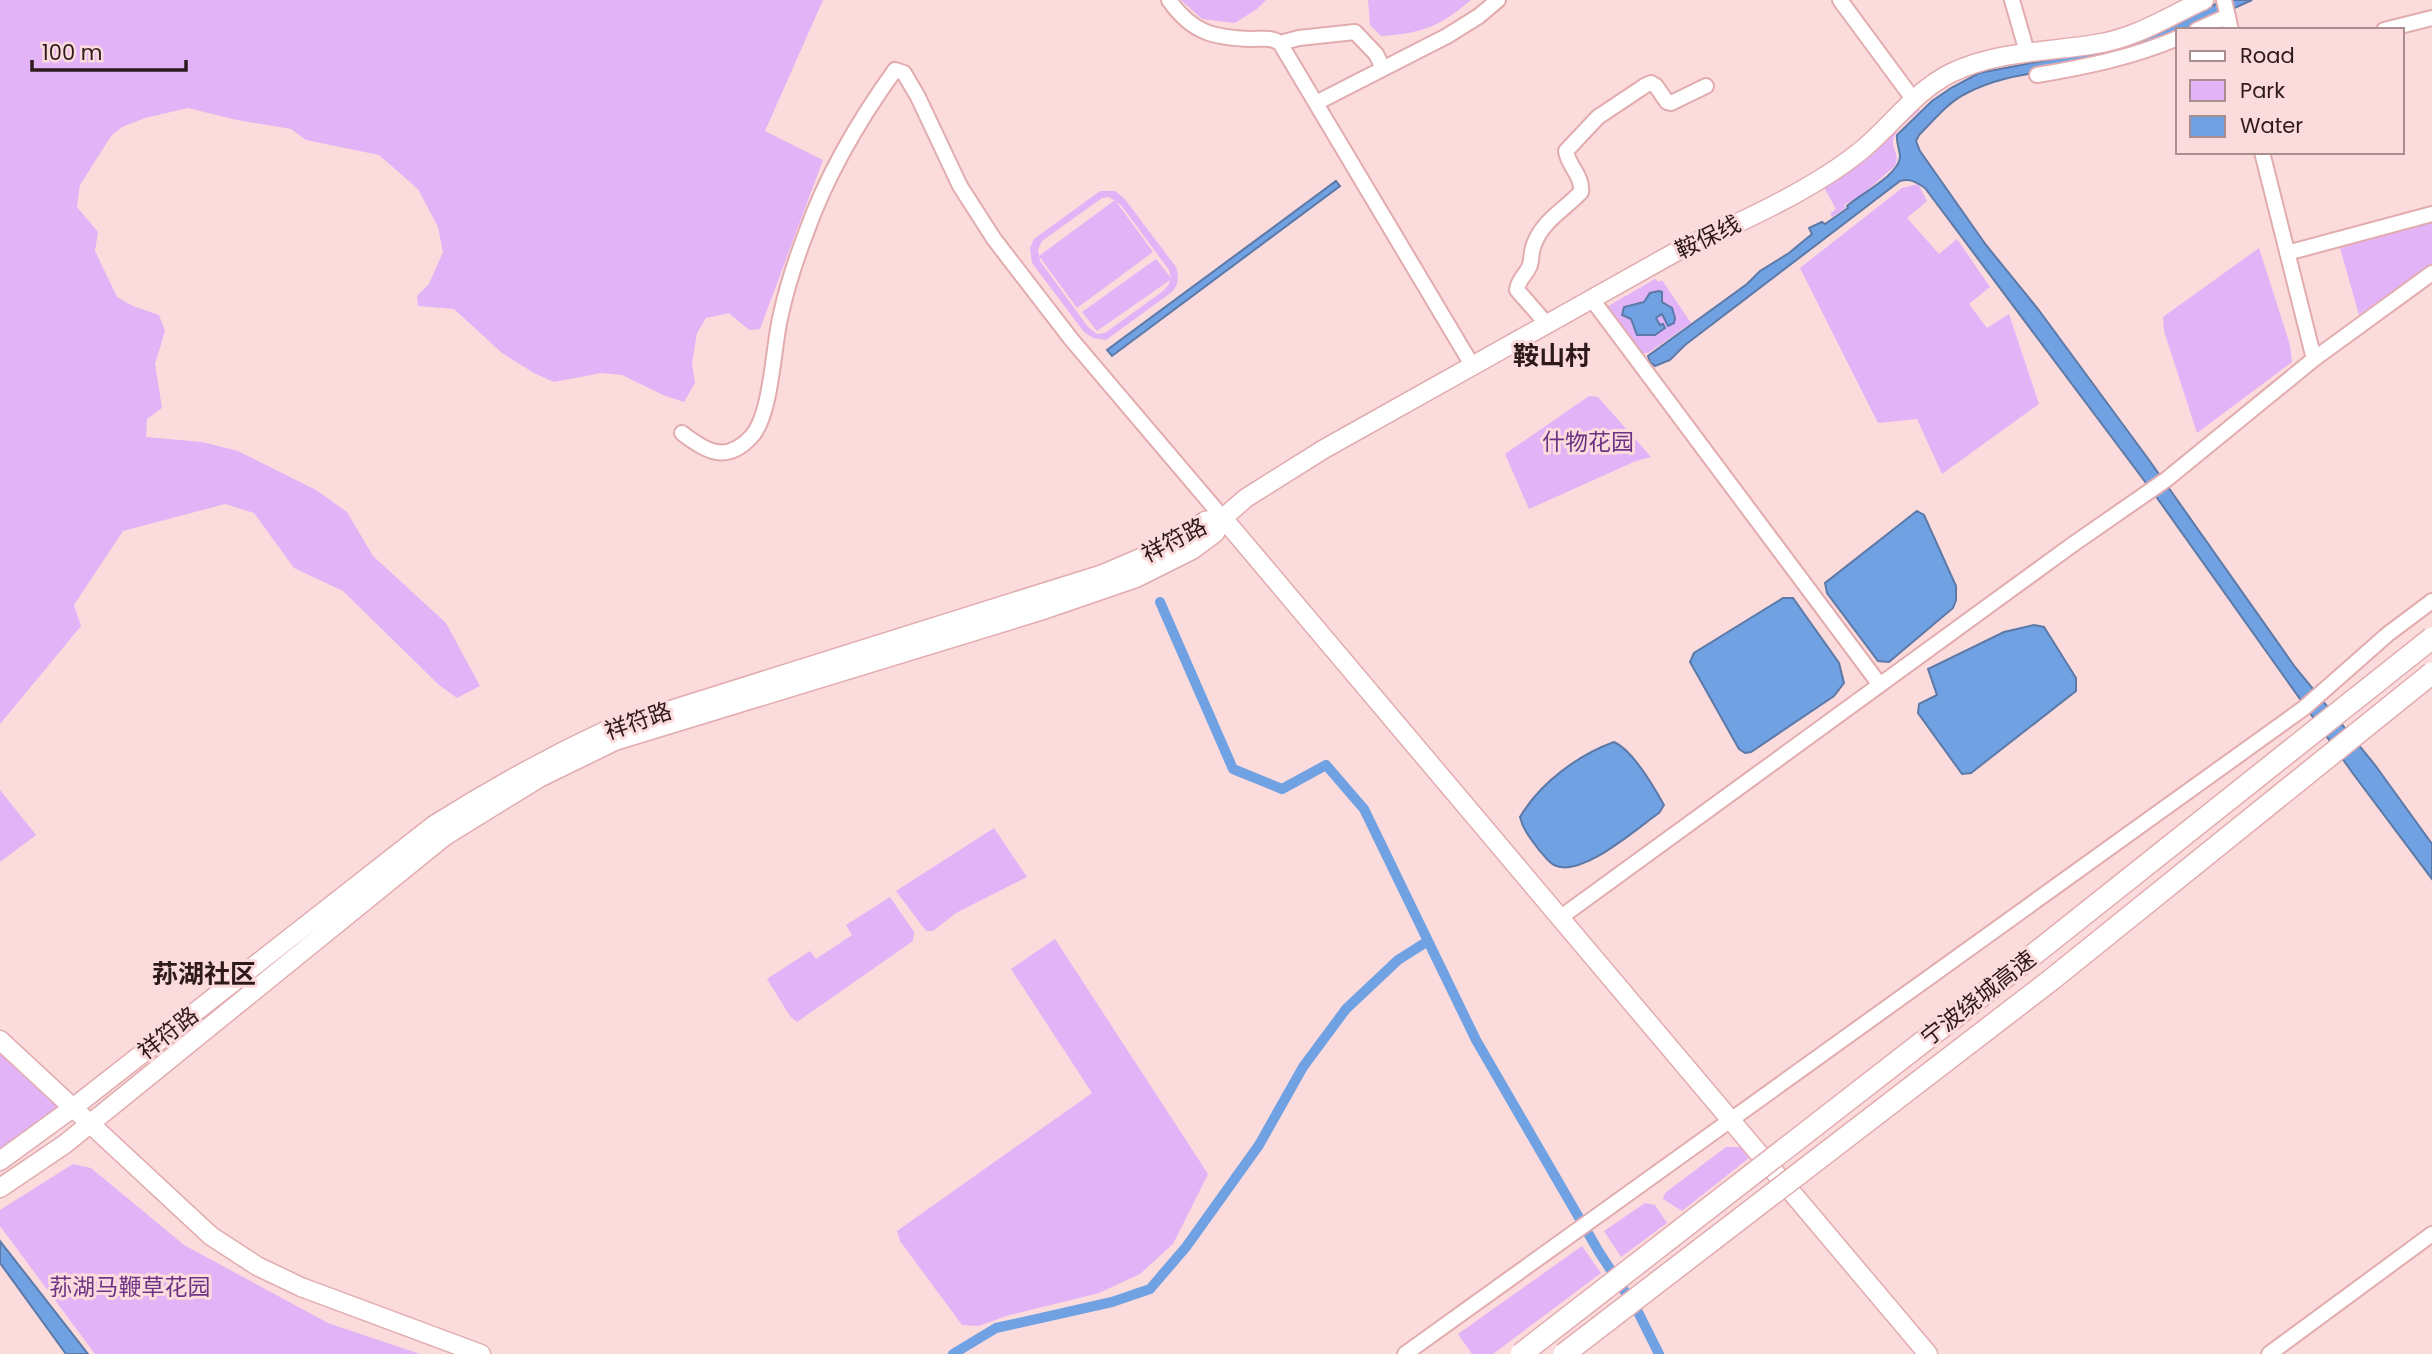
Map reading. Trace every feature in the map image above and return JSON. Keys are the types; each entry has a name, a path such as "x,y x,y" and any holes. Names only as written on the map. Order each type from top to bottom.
{"highway":[{"name":"宁波绕城高速","path":"1521,1354 1960,1013 2432,638"},
{"name":"宁波绕城高速","path":"1564,1354 2051,980 2432,673"}],"main road":[{"name":"鞍保线","path":"1223,518 1246,498 1324,449 1591,298 1831,172 1862,149 1913,99 1951,73 1976,63 2034,64 2134,33 2204,0"},
{"path":"1223,518 1928,1354"},
{"name":"祥符路","path":"0,1161 74,1107 435,825 533,765 607,730 1103,574 1159,550 1205,521 1223,518"},
{"name":"祥符路","path":"0,1188 91,1124 444,836 539,778 615,741 976,631 1136,578 1192,550 1215,533 1223,518"},
{"path":"0,1040 211,1237 257,1266 301,1287 481,1354"}],"street":[{"path":"1169,0 1186,21 1197,29 1233,38 1274,39 1280,43 1472,365"},
{"path":"1316,103 1447,36 1479,16 1498,0"},
{"path":"1840,0 1913,99"},
{"path":"2012,0 2034,64 2093,65 2176,39"},
{"path":"2200,28 2227,12"},
{"path":"2392,28 2432,18"},
{"path":"1280,43 1299,38 1354,32 1376,54 1383,68"},
{"path":"682,433 702,449 711,452 725,452 741,446 752,436 761,420 780,315 806,232 836,164 863,114 895,70 904,74 918,97 960,186 994,239 1072,340 1223,518"},
{"path":"1546,323 1517,289 1517,285 1530,265 1531,253 1540,233 1556,214 1581,192 1582,184 1566,156 1566,151 1598,117 1646,85 1651,83 1656,86 1667,102 1671,103 1706,86"},
{"path":"2262,154 2314,359"},
{"path":"2287,253 2432,214"},
{"path":"1561,917 2167,479 2314,359 2432,273"},
{"path":"1591,298 1880,685"},
{"path":"1405,1354 2304,708 2388,634 2432,601"},
{"path":"2269,1354 2432,1234"}],"green space":[{"path":"0,0 823,0 765,131 823,160 760,329 749,330 729,313 706,318 697,333 692,363 695,383 684,402 622,375 601,373 554,382 502,353 454,309 418,306 417,296 429,284 443,252 438,227 418,189 379,155 306,140 291,129 188,108 145,118 122,127 111,136 80,185 77,207 98,232 95,251 117,297 159,315 165,331 155,364 162,408 147,419 146,437 202,442 238,451 316,490 347,512 373,556 446,623 480,686 457,698 439,685 343,591 294,568 254,513 225,504 123,531 74,605 81,626 0,724"},
{"path":"1181,0 1266,0 1235,23 1202,19"},
{"path":"1368,0 1471,0 1430,27 1381,36 1370,25"},
{"path":"1914,102 1920,110 1893,139 1897,157 1895,166 1832,217 1830,214 1836,209 1821,182"},
{"path":"1918,184 1927,201 1907,218 1939,254 1957,239 1990,287 1969,304 1987,328 2009,314 2039,404 1942,474 1917,419 1878,423 1800,268 1902,188"},
{"path":"1100,191 1115,191 1124,198 1176,267 1177,283 1172,292 1106,340 1093,338 1084,332 1032,263 1030,248 1034,239","holes":["1109,197 1121,205 1169,270 1171,278 1156,259 1082,312 1097,331 1170,280 1163,291 1105,333 1097,334 1088,327 1040,261 1038,250 1042,241 1102,198"]},
{"path":"1115,200 1153,252 1077,308 1039,256"},
{"path":"2432,222 2432,263 2359,315 2340,248"},
{"path":"2259,248 2290,345 2292,362 2197,433 2164,331 2163,317"},
{"path":"1655,279 1659,282 1662,280 1691,323 1648,353 1639,354 1605,308"},
{"name":"什物花园","path":"1589,396 1598,397 1651,457 1636,461 1529,509 1505,454"},
{"path":"0,790 36,835 0,862"},
{"path":"994,828 1027,877 956,913 933,931 926,931 896,891"},
{"path":"890,897 914,932 913,941 797,1022 790,1016 767,979 810,951 816,959 852,935 846,925"},
{"path":"1055,939 1208,1174 1173,1244 1140,1274 1099,1293 1006,1316 979,1326 962,1325 900,1241 897,1231 1092,1093 1011,969"},
{"path":"0,1047 65,1106 0,1153"},
{"path":"1726,1147 1740,1147 1749,1158 1682,1211 1663,1199 1665,1193"},
{"name":"荪湖马鞭草花园","path":"73,1164 91,1168 184,1245 328,1323 420,1354 95,1354 0,1226 0,1210"},
{"path":"1645,1203 1655,1205 1667,1223 1621,1257 1604,1231"},
{"path":"1582,1246 1601,1273 1493,1354 1472,1354 1458,1334"}],"water":[{"path":"2224,0 2252,0 2190,28 2176,28 2176,34 2131,50 2008,78 1977,88 1947,106 1916,141 1920,151 1986,245 2038,309 2149,460 2295,667 2375,765 2432,844 2432,879 2354,775 2155,495 1925,188 1913,181 1900,181 1685,345 1670,360 1655,366 1650,362 1648,356 1812,234 1809,228 1822,222 1825,224 1886,178 1898,164 1900,157 1897,135 1932,101 1951,88 1979,73 2100,50 2146,37"},
{"path":"1336,181 1340,186 1112,356 1107,350"},
{"path":"1662,292 1662,302 1672,308 1674,323 1668,326 1662,314 1656,318 1665,328 1655,335 1637,335 1631,319 1622,315 1624,307 1644,302 1650,293"},
{"path":"1917,511 1924,515 1956,586 1956,600 1953,608 1889,662 1878,661 1827,593 1825,583"},
{"path":"1783,598 1793,598 1839,663 1844,683 1834,696 1751,752 1745,753 1739,749 1690,662 1694,653"},
{"path":"2034,625 2044,627 2076,678 2076,691 1971,773 1962,774 1918,713 1919,704 1937,695 1928,669 2004,632"},
{"path":"1614,742 1636,761 1664,805 1659,813 1593,859 1579,865 1554,865 1530,838 1520,817 1538,793 1561,772 1587,754"},
{"path":"0,1241 88,1354 66,1354 0,1263"}],"waterway":[{"path":"1160,602 1233,769 1282,789 1326,765 1364,809 1476,1040 1599,1252 1637,1310 1659,1354"},
{"path":"953,1354 996,1328 1112,1302 1150,1289 1186,1247 1259,1145 1303,1067 1346,1009 1398,960 1428,941"}],"district":[{"name":"鞍山村","path":"1552,356"},
{"name":"荪湖社区","path":"204,974"}]}
